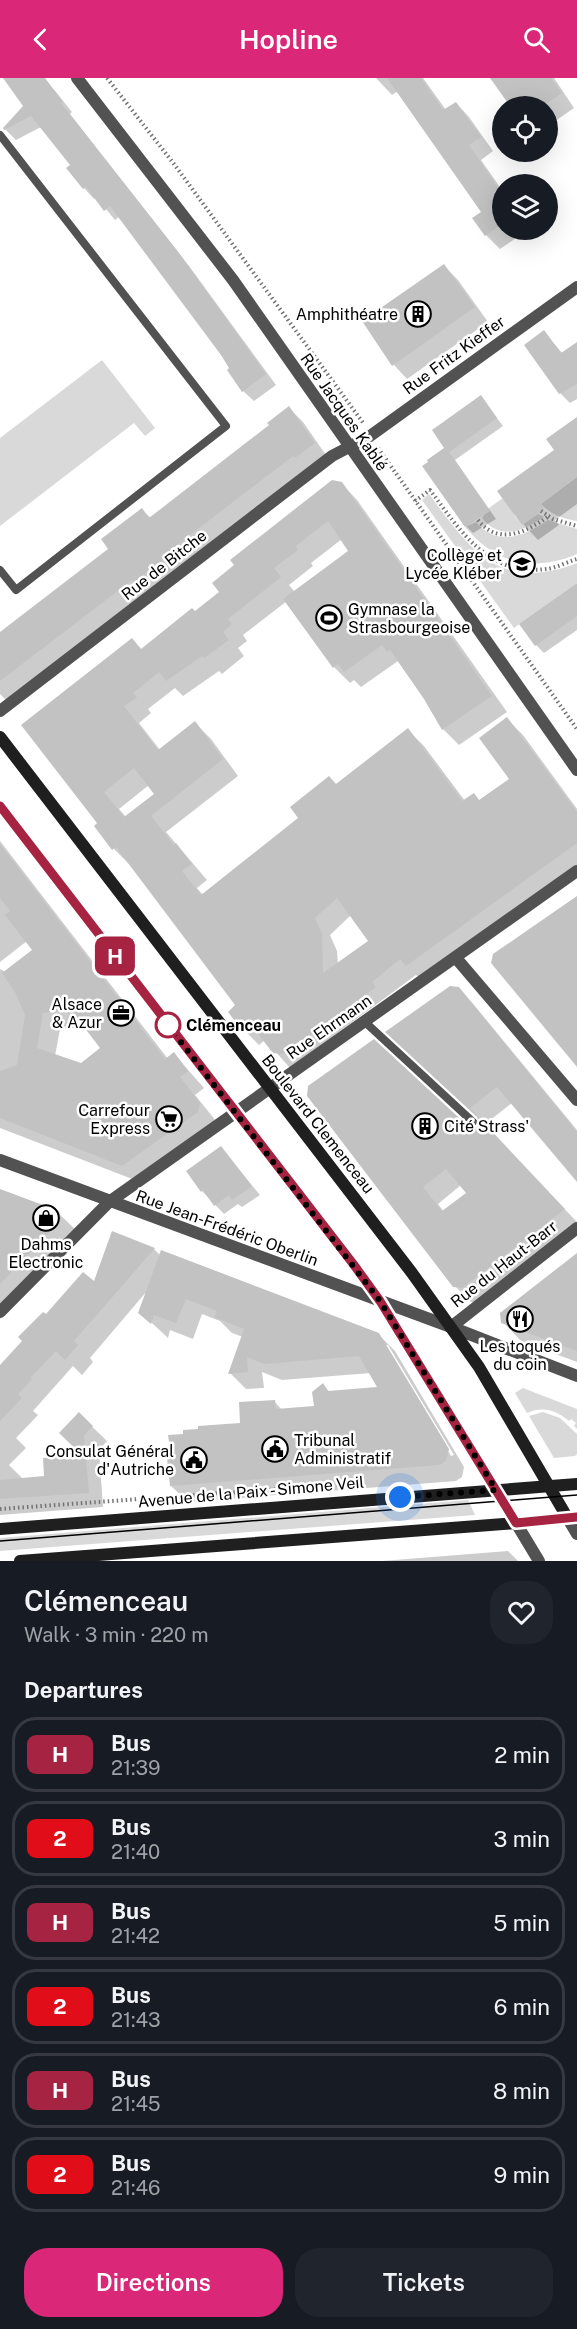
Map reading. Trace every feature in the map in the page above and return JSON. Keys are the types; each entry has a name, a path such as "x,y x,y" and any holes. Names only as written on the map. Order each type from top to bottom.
{"street":[{"name":"Rue Jacques Kablé","path":"77,78 233,280 577,770"},
{"name":"Rue Fritz Kieffer","path":"349,447 370,436 577,287"},
{"name":"Rue de Bitche","path":"0,711 332,456 349,447"},
{"name":"Boulevard Clemenceau","path":"0,737 412,1273 479,1367 550,1487 572,1517"},
{"path":"0,806 380,1301 539,1561"},
{"name":"Rue Ehrmann","path":"0,1312 109,1202 577,871"},
{"path":"456,957 577,1100"},
{"name":"Rue Jean-Frédéric Oberlin","path":"0,1160 577,1376"},
{"name":"Rue du Haut-Barr","path":"451,1327 577,1227"},
{"name":"Avenue de la Paix - Simone Veil","path":"0,1528 577,1484"},
{"path":"20,1561 572,1517 577,1534"}],"lane":[{"path":"0,135 226,426 16,590 0,570"},
{"path":"365,1022 473,1122"}],"path":[{"name":"Rue Jacques Kablé","path":"107,78 174,164 362,420 370,436 415,501 577,729"},
{"path":"415,501 430,490 466,538 491,559 515,568 546,569 577,559"},
{"path":"541,511 577,526"},
{"path":"478,520 493,534 507,535 537,525 549,516"},
{"path":"0,1509 355,1483"}],"shaded area":[{"path":"102,360 155,428 145,436 134,423 0,526 0,438"},
{"path":"577,477 577,521 548,511 541,504"},
{"path":"429,494 459,533 474,549 490,561 507,569 527,573 550,571 577,563 577,583 514,628 422,500"},
{"path":"507,495 519,511 514,515 522,525 538,514 544,517 520,530 496,530 482,518 489,508"},
{"path":"548,520 577,529 577,554 545,563 516,561 489,549 465,527 476,522 493,535 511,537 529,531"},
{"path":"523,1388 577,1409 577,1429 574,1426 576,1423 571,1419 569,1421 554,1412 538,1410 527,1413 515,1393"},
{"path":"543,1412 560,1418 577,1434 577,1454 575,1456 554,1458 529,1416"},
{"path":"468,1500 475,1515 0,1551 0,1538"}],"building":[{"path":"3,78 45,78 63,102 61,103 179,253 266,374 242,392 227,370 229,368 221,355 110,206 104,211 86,187 83,189 66,168 70,165 31,116 4,130 3,128 23,106"},
{"path":"387,78 421,78 443,110 456,102 481,137 469,145 492,179 492,231 485,236 472,218 481,212"},
{"path":"490,78 551,78 562,93 558,96 503,96"},
{"name":"Amphithéatre","path":"444,264 475,307 392,366 362,321"},
{"path":"544,330 561,353 577,342 577,384 559,394 524,345"},
{"path":"481,395 497,418 449,452 490,511 465,527 422,466 444,448 432,430"},
{"path":"289,406 315,443 295,458 293,456 173,548 175,551 134,582 132,580 0,681 0,632 108,549 101,539 142,508 149,518 269,425 267,423"},
{"path":"577,417 577,477 541,504 544,509 522,525 497,491 554,450 546,439"},
{"path":"332,480 342,482 492,696 442,730 424,699 390,650 387,652 382,645 344,672 338,664 333,668 283,599 348,551 328,521 296,546 298,550 274,568 281,577 228,619 232,624 223,632 229,640 166,681 159,672 133,693 137,697 124,706 158,750 195,721 223,759 151,816 192,864 182,871 201,895 298,818 290,807 329,776 336,784 408,728 462,801 474,793 479,800 509,779 479,738 507,717 577,812 577,843 406,966 400,959 372,982 376,987 283,1054 273,1053 250,1024 242,1030 228,1012 235,1005 116,847 112,850 94,826 97,823 21,725 132,638 141,649 192,608 195,611 219,592 212,583 234,565 230,560","holes":["134,768 154,794 124,817 104,792","337,898 368,941 323,973 322,934 315,918"]},
{"path":"577,583 577,616 535,646 519,624"},
{"path":"0,844 165,1059 174,1052 188,1071 180,1077 200,1103 198,1112 122,1166 0,1118 0,1071 17,1065 25,1015 15,992 2,973 32,950 5,915 10,911 0,898","holes":["71,1010 100,1048 81,1063 37,1048 43,1013"]},
{"path":"577,896 577,1067 491,963 493,954"},
{"path":"450,986 459,987 577,1132 577,1182 497,1087 470,1108 565,1209 462,1288 453,1287 307,1096 308,1086 374,1039 469,1127 477,1127 479,1123 477,1117 385,1032","holes":["446,1169 466,1193 442,1211 423,1187"]},
{"path":"221,1146 252,1186 232,1200 229,1195 214,1206 186,1171"},
{"path":"0,1189 59,1211 61,1220 0,1284"},
{"path":"112,1231 155,1248 74,1341 78,1345 65,1360 56,1351 30,1378 32,1379 18,1394 22,1398 0,1421 0,1365 22,1341 18,1337 43,1312 46,1314 83,1272 94,1281"},
{"path":"161,1250 379,1333 449,1449 446,1461 439,1465 170,1486 166,1450 170,1449 168,1435 183,1434 183,1430 198,1429 198,1426 240,1423 239,1402 275,1400 276,1409 314,1406 312,1392 323,1383 328,1391 377,1387 359,1356 264,1364 247,1357 248,1372 228,1374 244,1329 214,1317 217,1311 186,1299 176,1323 154,1315 151,1324 138,1313"},
{"path":"577,1253 577,1351 501,1323 500,1313"},
{"path":"79,1412 93,1426 84,1435 89,1493 0,1499 0,1480 44,1476 43,1458 82,1455 59,1433"}],"tram line":[{"path":"0,1541 577,1495"}],"bus line":[{"name":"H","path":"0,806 380,1301 516,1523 577,1517"}],"place":[{"name":"Amphithéatre","path":"418,314"},
{"name":"Collège et Lycée Kléber","path":"522,564"},
{"name":"Gymnase la Strasbourgeoise","path":"329,618"},
{"name":"Alsace & Azur","path":"121,1013"},
{"name":"Clémenceau","path":"168,1025"},
{"name":"Carrefour Express","path":"169,1119"},
{"name":"Cité Strass'","path":"425,1126"},
{"name":"Dahms Electronic","path":"46,1218"},
{"name":"Les toqués du coin","path":"520,1319"},
{"name":"Tribunal Administratif","path":"275,1449"},
{"name":"Consulat Général d'Autriche","path":"194,1460"}],"route":[{"path":"168,1025 380,1301 496,1490 400,1497"}]}
